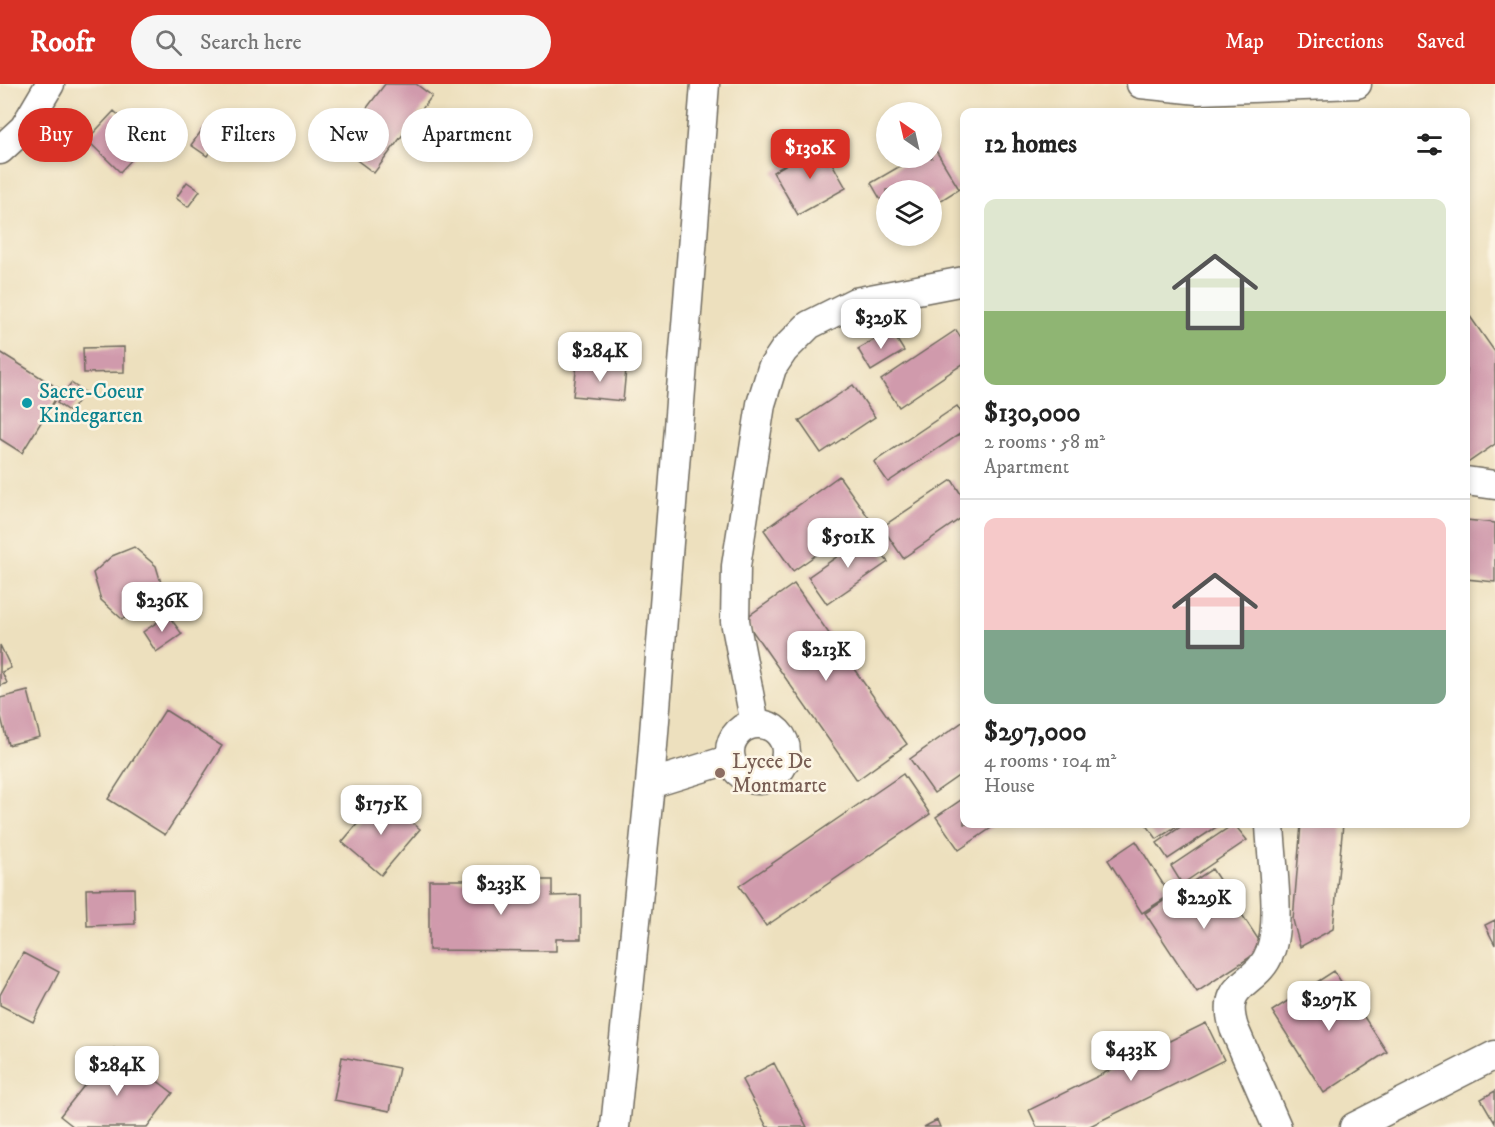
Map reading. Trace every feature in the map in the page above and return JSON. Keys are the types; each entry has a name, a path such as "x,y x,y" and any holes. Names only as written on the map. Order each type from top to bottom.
{"street":[{"path":"0,150 24,128 50,84"},
{"path":"615,1127 650,784 705,84"},
{"path":"1142,84 1198,90 1357,84"},
{"path":"755,724 735,621 736,566 761,404 772,368 784,350 809,325 855,302 960,282"},
{"path":"1470,481 1495,484"},
{"path":"755,724 765,724 781,736 785,745 783,764 770,777 760,779 742,775 731,759 733,741 746,727 755,724"},
{"path":"650,784 731,759"},
{"path":"1270,828 1274,940 1264,963 1238,985 1230,1011 1234,1028 1277,1127"},
{"path":"1354,1127 1495,1055"}],"building":[{"path":"385,84 416,84 432,96 423,108 401,108 401,137 389,153 389,108 367,108"},
{"path":"105,121 105,157 93,146 93,134"},
{"path":"200,133 200,151 191,145"},
{"path":"821,144 846,188 798,215 773,172"},
{"path":"942,161 959,189 942,200 942,180 876,180 897,168 942,168"},
{"path":"110,162 129,162 120,172"},
{"path":"359,162 382,162 374,173"},
{"path":"876,180 876,192 871,183"},
{"path":"187,182 200,191 188,207 176,198"},
{"path":"1470,316 1495,352 1495,444 1470,461"},
{"path":"891,330 904,351 871,371 858,349"},
{"path":"956,330 960,336 960,366 899,407 881,380"},
{"path":"124,347 124,372 84,373 83,348"},
{"name":"Sacre-Coeur Kindegarten","path":"0,352 61,390 22,453 0,439"},
{"path":"577,364 626,369 623,401 573,396"},
{"path":"71,383 84,392 70,412 57,403"},
{"path":"853,385 875,417 821,453 799,421"},
{"path":"957,406 960,411 960,434 888,482 874,462"},
{"path":"839,476 869,518 793,571 764,530"},
{"path":"952,480 960,493 960,519 903,558 882,527"},
{"path":"1470,520 1495,523 1495,582 1470,579"},
{"path":"868,535 888,562 827,604 808,577"},
{"path":"134,547 156,566 164,593 146,611 122,619 101,600 93,573 112,556"},
{"path":"794,584 907,744 857,780 744,619"},
{"path":"168,615 182,634 156,652 143,632"},
{"path":"0,645 11,668 2,672 7,683 0,686"},
{"path":"28,691 40,737 8,745 0,713 0,698"},
{"path":"165,710 222,746 165,835 108,799"},
{"path":"960,724 960,775 934,793 910,759"},
{"path":"903,774 930,814 766,926 739,886"},
{"path":"381,796 420,829 381,875 342,842"},
{"path":"960,801 960,828 991,828 959,850 936,817"},
{"path":"1149,828 1174,828 1157,839"},
{"path":"1179,828 1215,828 1168,859 1157,843"},
{"path":"1228,828 1237,828 1247,840 1182,884 1171,866"},
{"path":"1301,828 1343,828 1333,929 1300,947 1293,920"},
{"path":"1136,841 1170,895 1142,913 1108,860"},
{"path":"1212,869 1264,948 1197,992 1145,913"},
{"path":"429,880 552,880 552,896 581,895 581,939 556,939 556,951 429,950"},
{"path":"134,888 135,924 87,926 86,889"},
{"path":"1495,920 1495,945 1485,925"},
{"path":"23,953 59,972 33,1022 0,1005 0,995"},
{"path":"1334,971 1387,1052 1324,1093 1272,1011"},
{"path":"1206,1023 1224,1060 1088,1127 1037,1127 1029,1110"},
{"path":"114,1048 173,1093 147,1127 74,1127 60,1116"},
{"path":"342,1057 399,1068 390,1111 334,1100"},
{"path":"774,1063 807,1127 767,1127 742,1080"},
{"path":"1495,1091 1495,1123 1481,1099"},
{"path":"937,1120 940,1127 924,1127"}],"place":[{"name":"Sacre-Coeur Kindegarten","path":"27,403"},
{"name":"Lycee De Montmarte","path":"720,773"}]}
